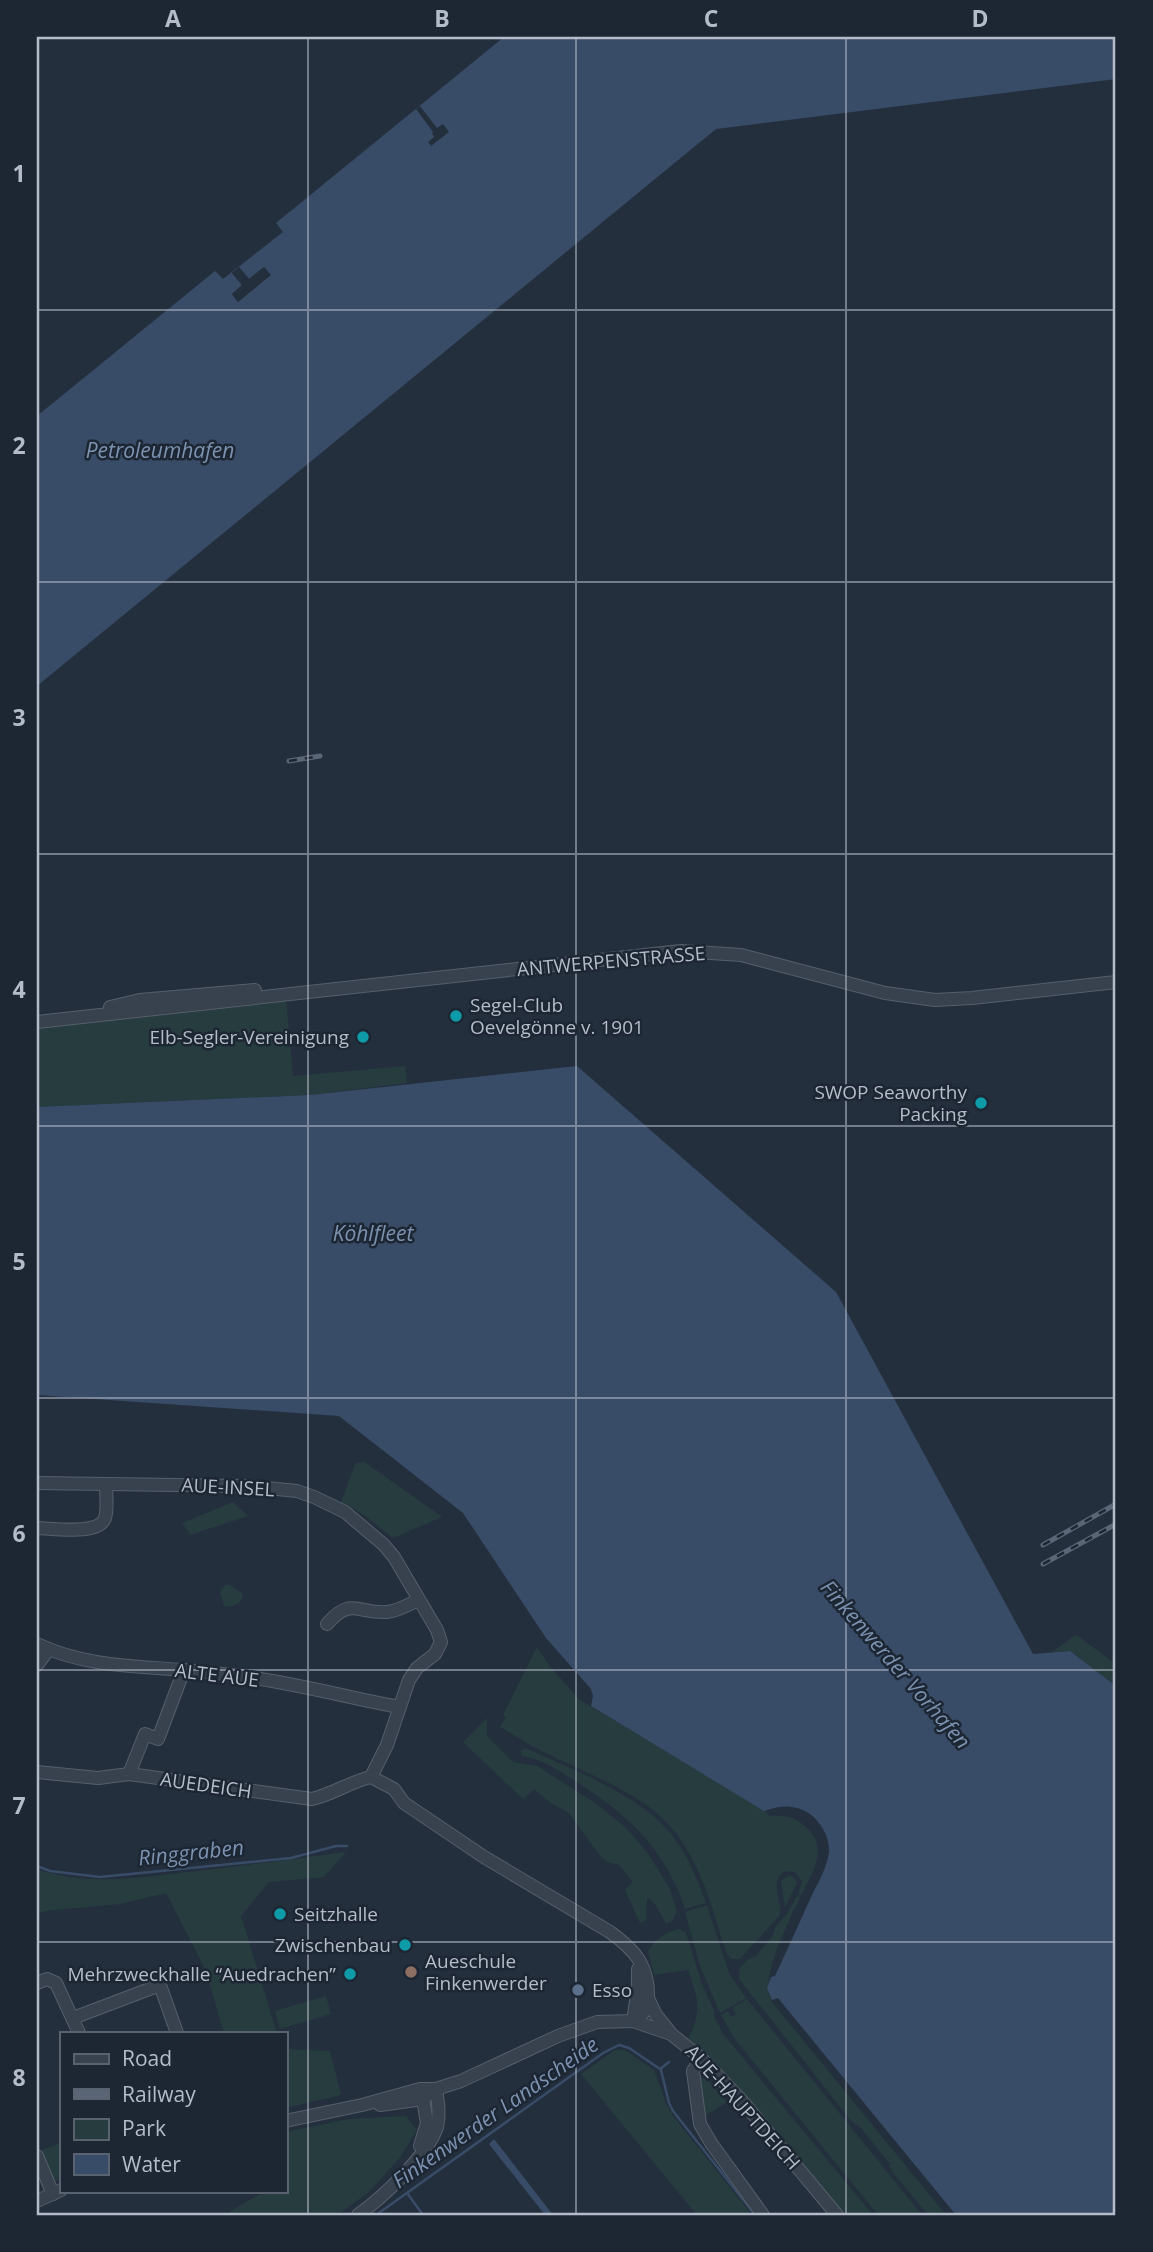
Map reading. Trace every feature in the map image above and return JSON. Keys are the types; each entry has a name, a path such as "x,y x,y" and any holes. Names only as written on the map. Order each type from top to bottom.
{"street":[{"name":"ANTWERPENSTRASSE","path":"37,1022 681,951 741,955 886,993 935,1000 1116,982"},
{"name":"AUE-INSEL","path":"37,1483 242,1486 297,1491 332,1504 345,1512 384,1545 406,1576 418,1600"},
{"path":"37,1528 89,1530 98,1526 105,1517 106,1484"},
{"path":"327,1624 336,1614 349,1608 386,1612 418,1600 437,1630 440,1645 435,1654 413,1673 387,1745 371,1777 394,1789 404,1803 484,1857 610,1932 633,1952 643,1968 648,1996 656,2015 671,2034"},
{"path":"37,1665 43,1646"},
{"name":"ALTE AUE","path":"43,1646 94,1662 261,1679 399,1707"},
{"path":"129,1774 145,1734 158,1740 184,1670"},
{"name":"AUEDEICH","path":"37,1772 98,1778 129,1774 312,1800 326,1796 353,1781 371,1777"},
{"path":"633,1952 638,1979 633,2021"},
{"path":"37,1983 47,1979 56,1983 79,2032"},
{"path":"73,2018 160,1985 177,2032"},
{"path":"287,2121 420,2090 436,2089 461,2081 558,2036 597,2022 633,2021 645,2012 648,1996"},
{"name":"AUE-HAUPTDEICH","path":"633,2021 671,2034 701,2058 743,2102 837,2215"},
{"path":"701,2058 693,2071 700,2124 762,2215"},
{"path":"362,2105 383,2106 423,2099 436,2089"},
{"path":"358,2215 388,2192 426,2146 436,2127 439,2111 436,2089"},
{"path":"413,2162 427,2123 423,2099"},
{"path":"37,2156 57,2192 37,2201"}],"green space":[{"path":"286,999 293,1076 405,1066 407,1083 310,1095 37,1107 37,1026"},
{"path":"363,1461 442,1517 393,1538 364,1515 341,1502 355,1464"},
{"path":"233,1502 248,1516 190,1535 182,1523"},
{"path":"225,1585 242,1593 243,1598 230,1607 224,1606 220,1592"},
{"path":"1076,1635 1116,1664 1116,1686 1070,1651 1052,1652"},
{"path":"537,1647 551,1668 580,1700 764,1810 769,1816 793,1818 812,1834 817,1843 817,1860 801,1896 798,1894 802,1881 795,1872 785,1871 780,1875 777,1885 780,1915 740,1959 731,1959 726,1952 698,1870 681,1840 657,1813 624,1791 532,1746 500,1727 506,1717 503,1715"},
{"path":"487,1718 487,1736 513,1762 537,1766 597,1804 627,1829 647,1852 669,1887 677,1912 672,1921 666,1924 655,1904 647,1897 646,1920 640,1923 625,1890 633,1882 618,1864 609,1863 601,1857 568,1812 552,1804 534,1789 523,1799 463,1742"},
{"path":"525,1748 618,1792 652,1815 672,1835 684,1853 706,1903 685,1909 667,1868 642,1835 594,1793 556,1769 522,1756 520,1751"},
{"path":"346,1852 324,1877 269,1882 241,1916 277,2032 224,2032 205,1969 166,1893 120,1904 37,1914 37,1869 76,1878 156,1876"},
{"path":"790,1875 797,1883 785,1907 781,1881"},
{"path":"797,1896 800,1898 772,1963 768,1988 772,2002 946,2215 928,2215 894,2174 889,2166 891,2163 861,2128 852,2122 739,1979 740,1968 748,1959 756,1956 773,1935 775,1927 787,1914"},
{"path":"707,1905 729,1973 746,1998 720,2013 700,1966 685,1912"},
{"path":"680,1929 686,1933 703,1987 714,2010 714,2017 724,2035 873,2215 844,2215 758,2111 688,2039 696,2020 697,2004 688,1970 654,1975 648,1952 661,1937"},
{"path":"326,1996 331,2014 280,2029 275,2011"},
{"path":"747,1999 922,2215 878,2215 734,2038 721,2015 728,2011 731,2017 736,2014 732,2008"},
{"path":"287,2049 330,2051 341,2095 287,2108"},
{"path":"615,2050 625,2050 654,2070 674,2117 752,2215 697,2215 581,2074"},
{"path":"706,2078 727,2102 705,2116 699,2079"},
{"path":"406,2116 417,2130 399,2159 368,2193 337,2215 224,2215 259,2192 287,2192 287,2132 348,2119"},
{"path":"60,2143 60,2179 54,2182 42,2150"}],"water":[{"name":"Petroleumhafen","path":"504,37 1116,37 1116,79 716,129 37,686 37,416 215,271 223,279 283,232 276,223","holes":["239,267 249,279 264,267 270,275 238,302 232,294 242,285 232,273"]},
{"path":"577,1066 836,1292 1033,1654 1070,1651 1116,1686 1116,2215 956,2215 778,1998 772,2000 767,1988 826,1864 828,1841 818,1821 810,1814 793,1807 764,1811 591,1706 591,1689 546,1638 463,1513 339,1416 37,1395 37,1107 310,1095"},
{"path":"494,2139 553,2215 545,2215 489,2144"}],"pier":[{"path":"420,106 437,128 443,124 449,132 431,146 428,142 434,137 433,132 416,109"},
{"path":"239,267 249,279 264,267 271,275 238,302 232,294 242,285 232,273"}],"waterway":[{"name":"Ringgraben","path":"37,1866 50,1871 100,1877 291,1858 336,1846 347,1846"},
{"name":"Finkenwerder Landscheide","path":"376,2215 603,2053 619,2045 629,2048 660,2069 669,2062"},
{"path":"661,2070 673,2111 755,2215"},
{"path":"407,2193 423,2215"}],"railway":[{"path":"289,761 320,756"},
{"path":"1043,1545 1116,1504"},
{"path":"1043,1564 1116,1524"}],"place":[{"name":"Segel-Club Oevelgönne v. 1901","path":"456,1016"},
{"name":"Elb-Segler-Vereinigung","path":"363,1037"},
{"name":"SWOP Seaworthy Packing","path":"981,1103"},
{"name":"Seitzhalle","path":"280,1914"},
{"name":"Zwischenbau","path":"405,1945"},
{"name":"Aueschule Finkenwerder","path":"411,1972"},
{"name":"Mehrzweckhalle “Auedrachen”","path":"350,1974"},
{"name":"Esso","path":"578,1990"}],"water label":[{"name":"Köhlfleet","path":"373,1233"},
{"name":"Finkenwerder Vorhafen","path":"896,1664"}]}
